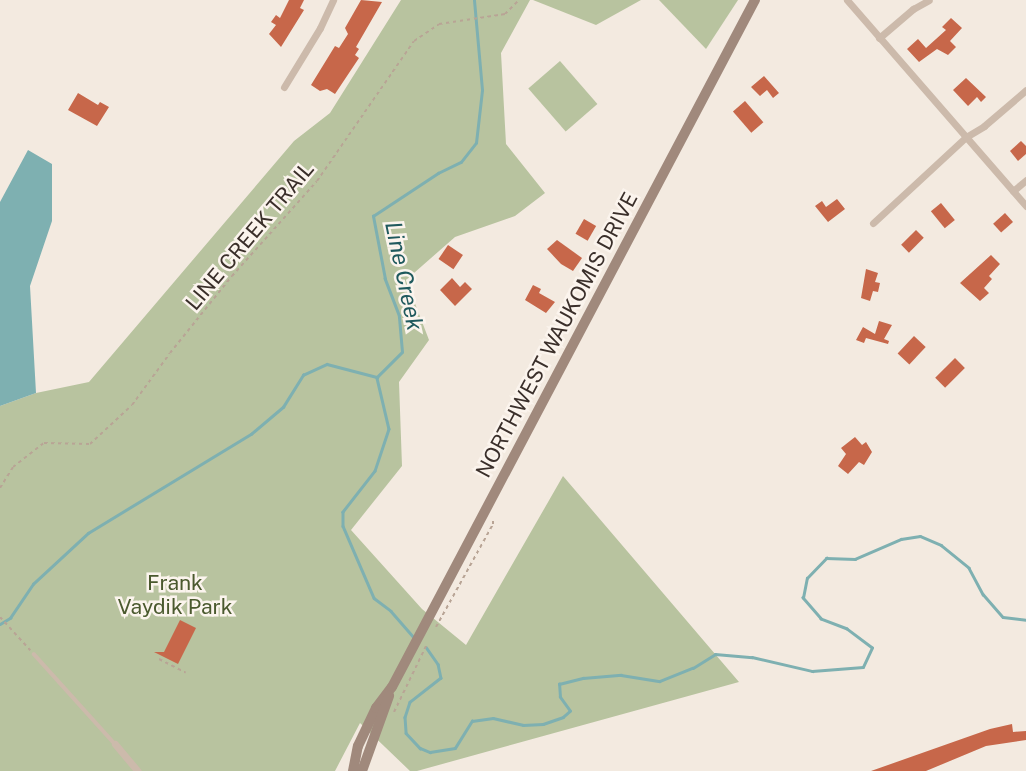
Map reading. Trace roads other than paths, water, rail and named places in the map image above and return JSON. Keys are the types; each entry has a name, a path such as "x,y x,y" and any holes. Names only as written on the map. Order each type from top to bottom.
{"main road":[{"name":"NORTHWEST WAUKOMIS DRIVE","path":"353,771 367,726 412,661 493,498 755,0"},
{"name":"NORTHWEST WAUKOMIS DRIVE","path":"362,771 392,687"}],"street":[{"path":"284,87 333,0"},
{"path":"847,0 1026,206"},
{"path":"879,38 913,9 929,0"},
{"path":"873,223 966,137 984,126 1026,90"},
{"path":"1013,191 1026,180"},
{"path":"115,744 138,771"}],"lane":[{"path":"34,654 115,744"}],"water":[{"path":"28,150 52,164 52,221 30,286 36,393 0,406 0,202"}],"waterway":[{"name":"Line Creek","path":"0,624 10,618 33,584 88,533 251,434 283,407 303,375 327,364 377,377 402,352 399,316 385,279 373,216 438,173 461,162 476,143 482,90 474,0"},
{"path":"377,378 389,429 375,471 343,512 343,526 374,598 391,611 414,637"},
{"path":"426,647 438,664 441,678 410,702 405,717 406,733 420,748 430,752 455,748 472,721 493,718 523,725 543,724 563,717 570,711 560,697 559,684 583,678 621,675 660,681 693,668 715,654 752,657 812,671 863,667 872,648 847,629 821,619 803,598 807,578 826,558 855,559 901,539 920,536 941,545 969,568 983,594 1003,617 1026,620"}],"park label":[{"name":"Frank Vaydik Park","path":"175,595"}]}
